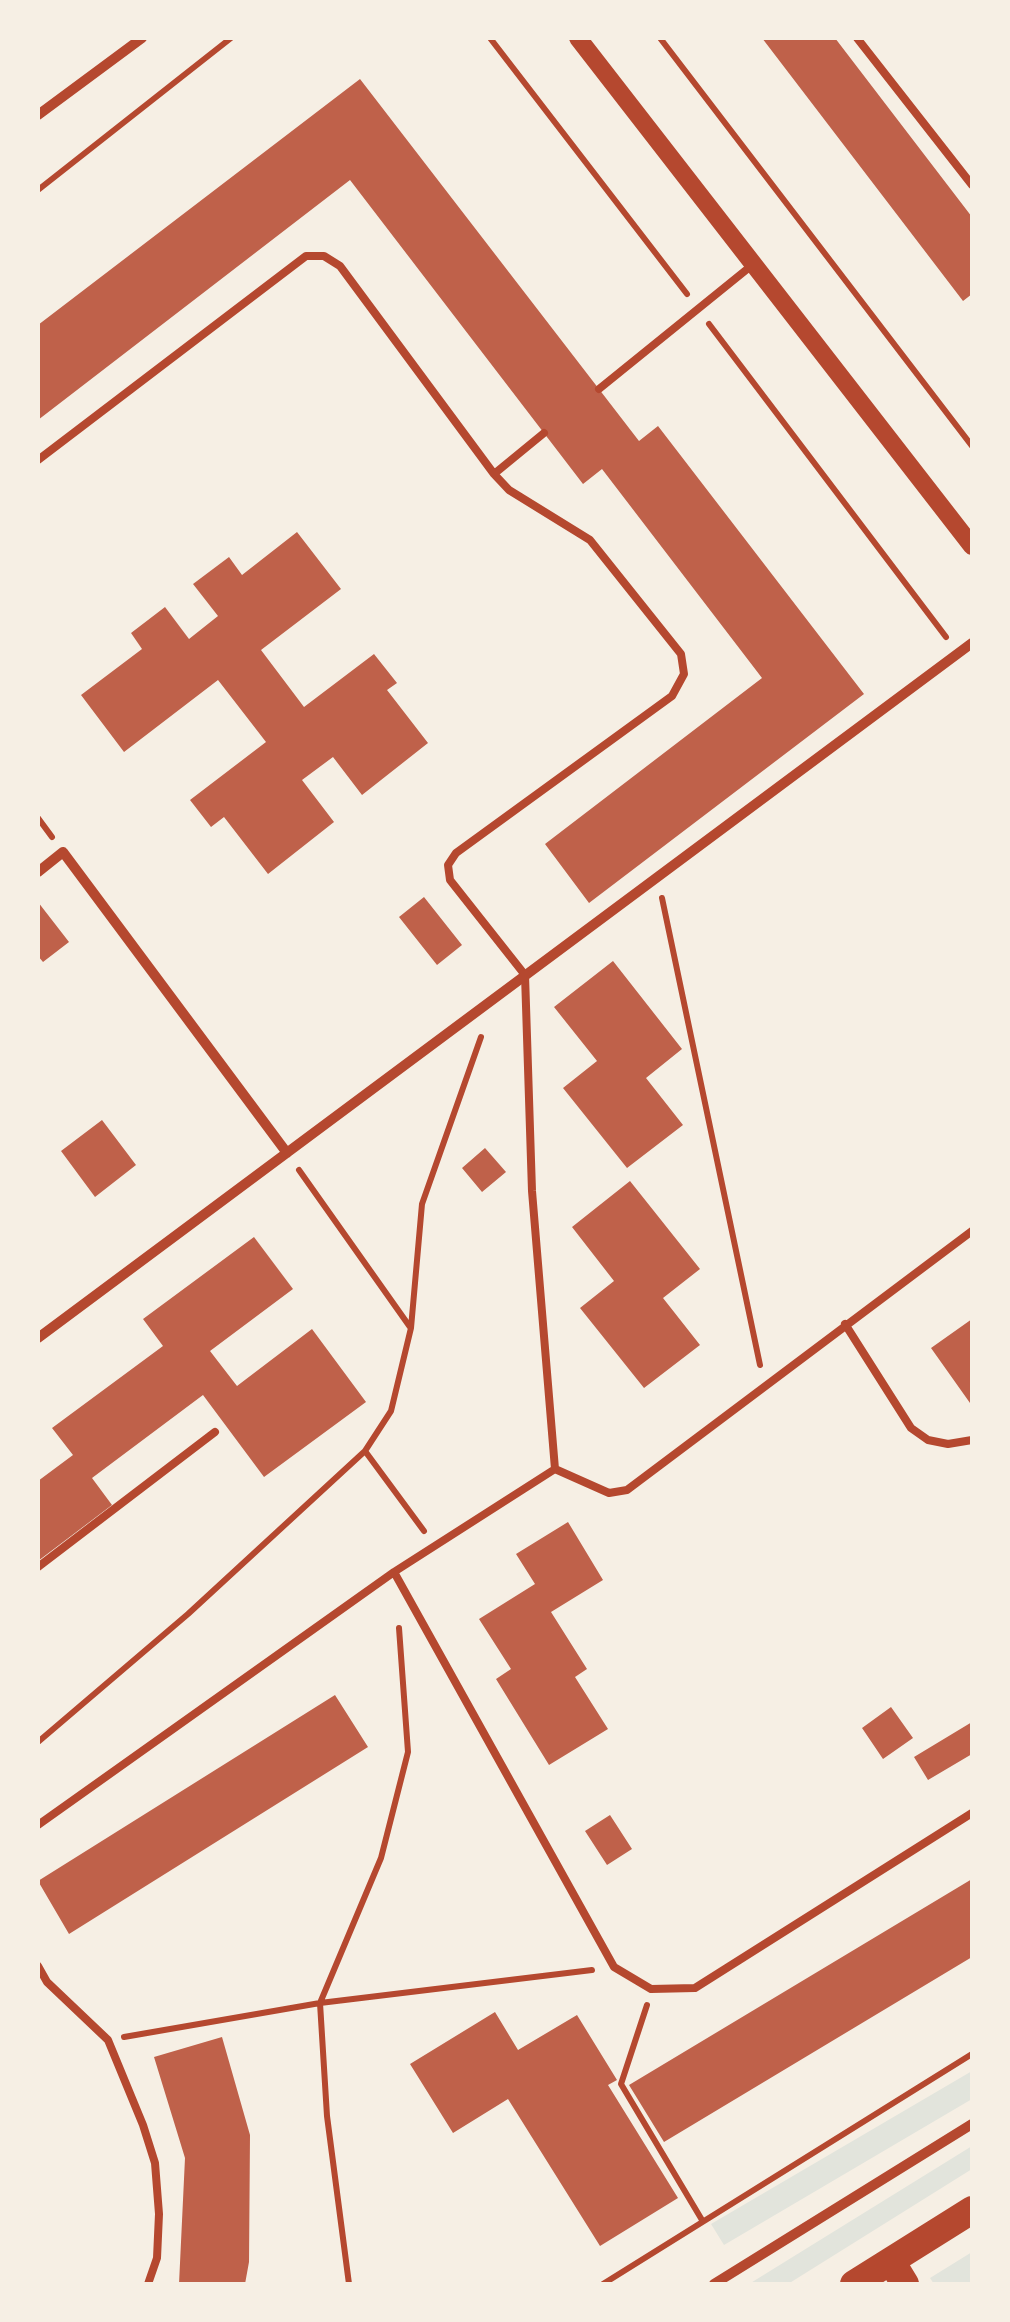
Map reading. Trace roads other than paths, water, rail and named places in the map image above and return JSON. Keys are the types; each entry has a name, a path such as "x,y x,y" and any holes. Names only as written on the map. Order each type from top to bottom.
{"highway":[{"path":"854,2284 898,2273 972,2210"}],"street":[{"path":"38,116 142,38"},
{"path":"578,38 972,546"},
{"path":"38,1338 972,643"},
{"path":"38,872 63,852 287,1153"},
{"path":"714,2284 972,2124"}],"lane":[{"path":"857,38 972,185"},
{"path":"38,460 306,256 324,256 340,266 494,474 509,490 590,540 680,654 684,674 672,696 456,853 448,865 450,880 525,976 532,1192 555,1470"},
{"path":"598,389 754,264"},
{"path":"494,474 544,433"},
{"path":"555,1470 610,1493 626,1490 972,1232"},
{"path":"845,1324 911,1428 928,1440 948,1444 972,1440"},
{"path":"38,1566 215,1432"},
{"path":"38,1825 394,1572 555,1470"},
{"path":"394,1572 614,1967 652,1989 695,1988 972,1813"},
{"path":"38,1966 47,1982 108,2040 155,2163 157,2258 148,2284"}]}
